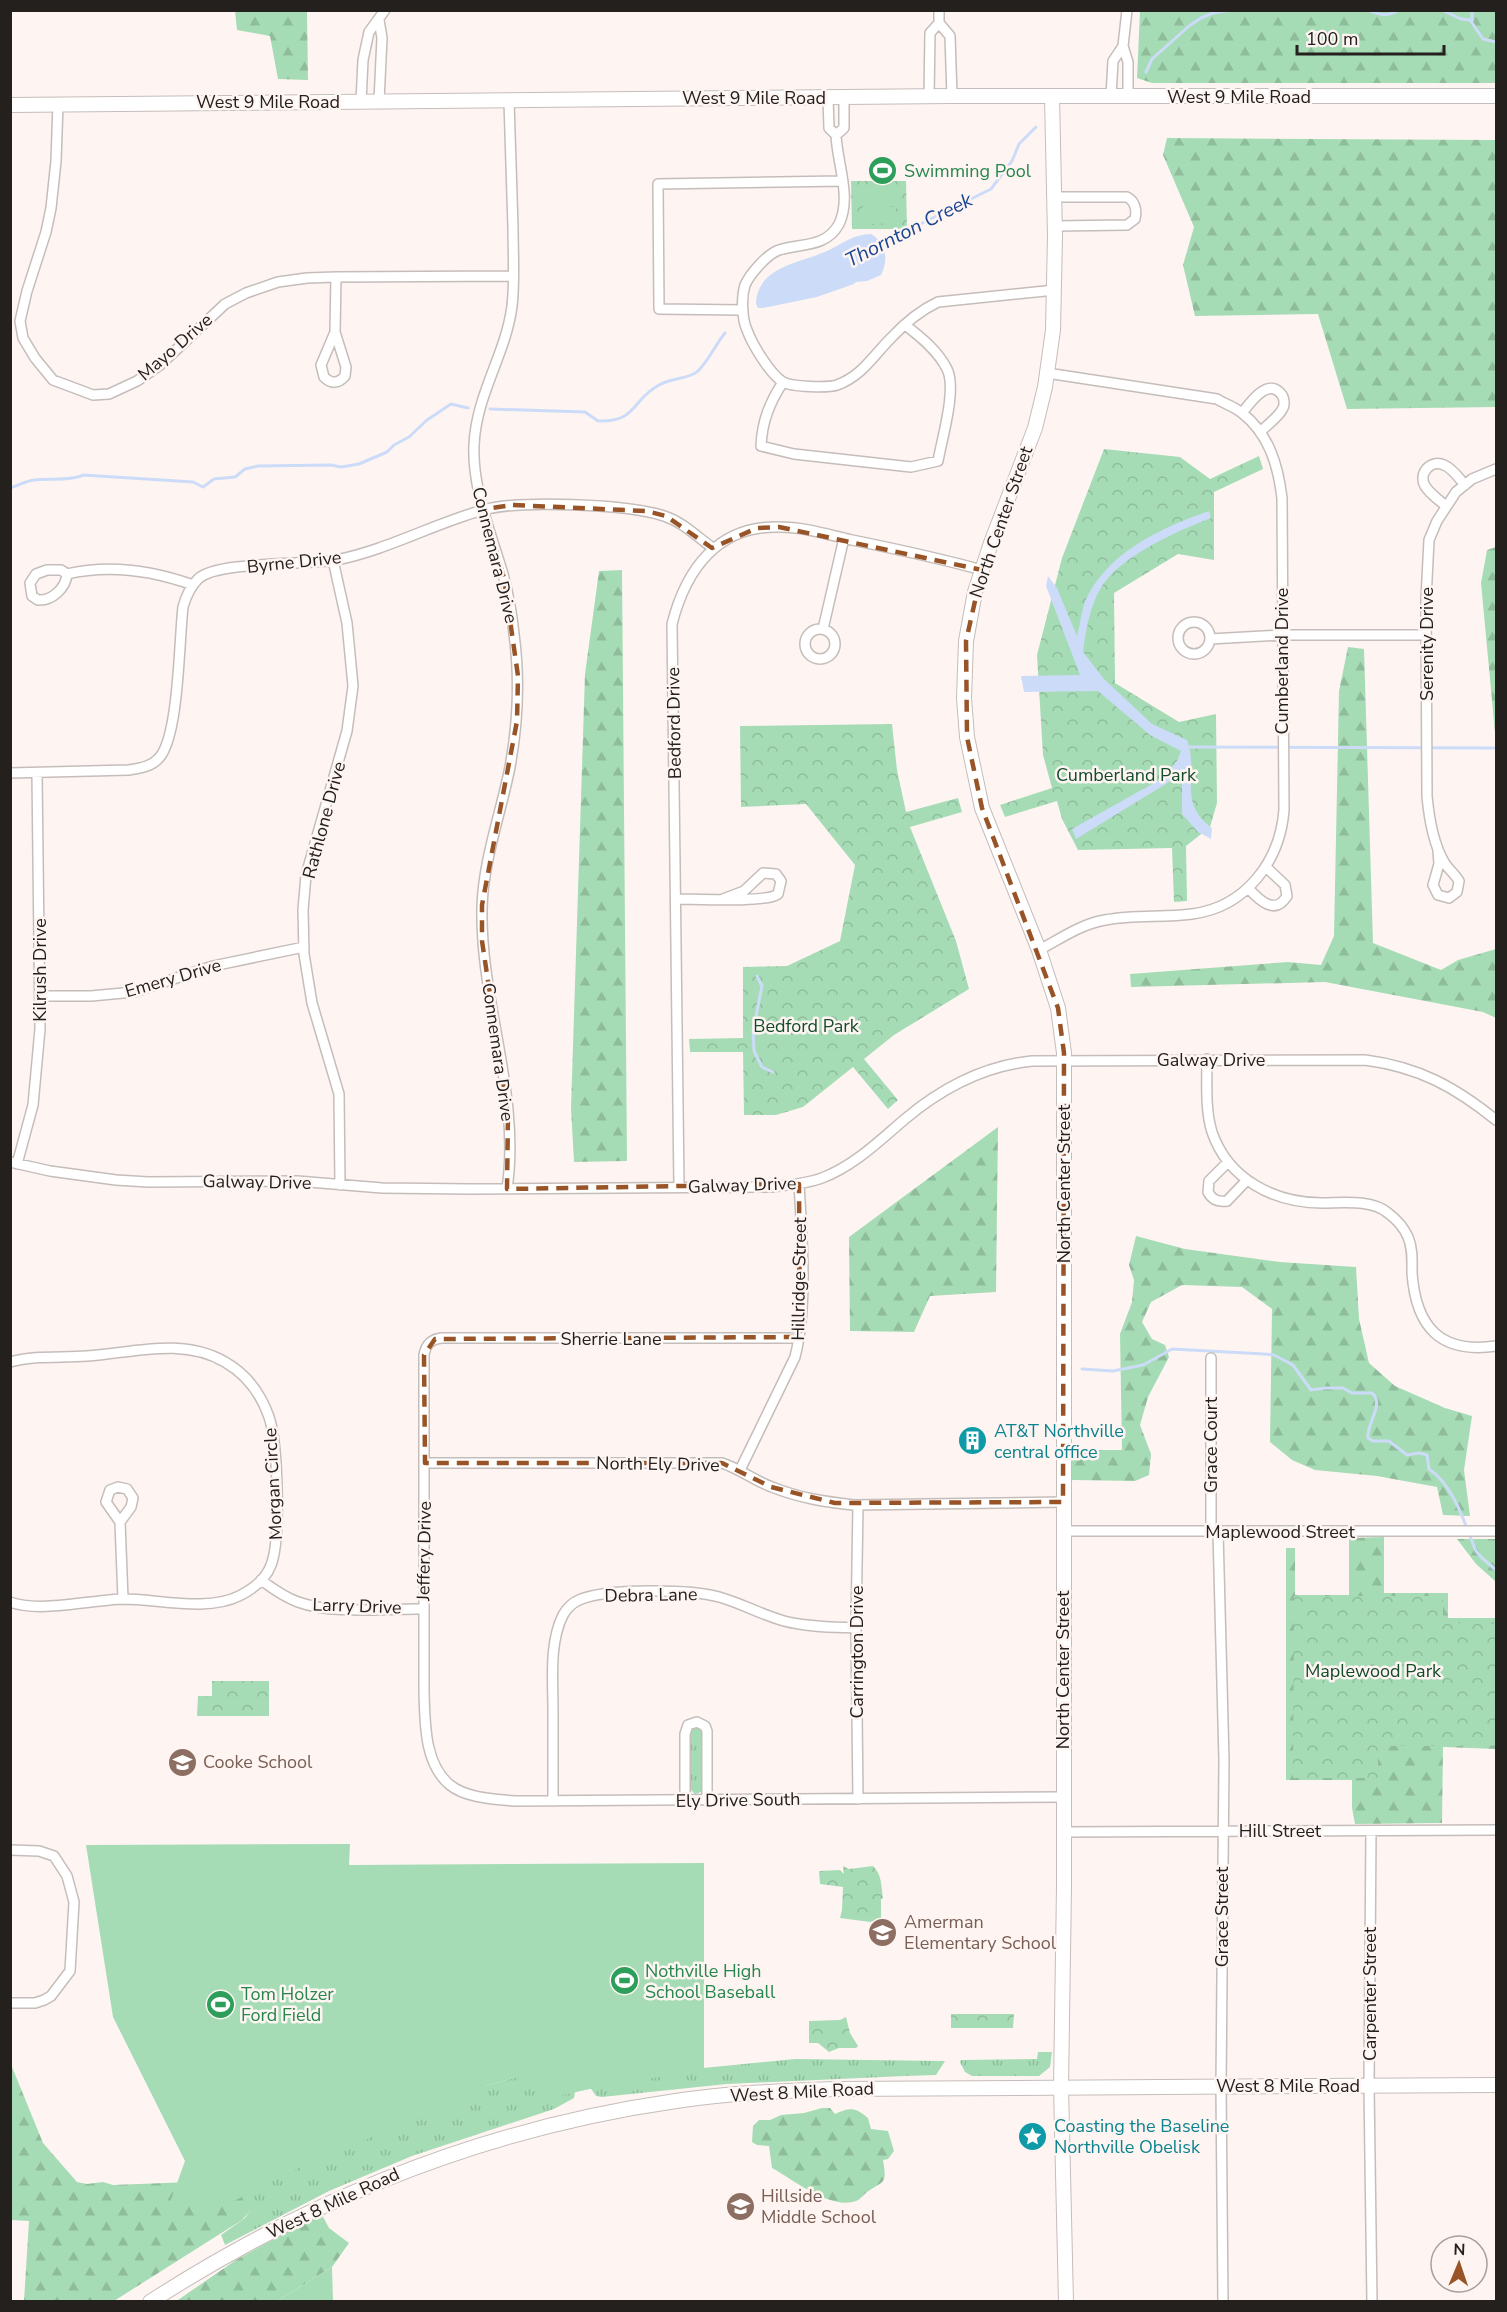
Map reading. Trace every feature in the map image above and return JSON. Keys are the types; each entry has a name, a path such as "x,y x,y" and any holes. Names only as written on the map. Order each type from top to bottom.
{"street":[{"path":"361,102 363,60 369,32 385,10"},
{"path":"939,10 939,23 950,36 951,96"},
{"path":"1127,10 1123,46 1128,62 1128,96"},
{"path":"379,20 382,38 379,101"},
{"path":"929,96 930,33 939,23"},
{"path":"1111,96 1113,61 1123,46"},
{"name":"West 9 Mile Road","path":"10,105 929,96 1497,96"},
{"name":"North Center Street","path":"1052,96 1055,290 1053,330 1047,373 1035,428 982,570 971,610 966,650 964,698 967,737 982,808 1039,950 1058,1008 1064,1060 1064,1832 1061,2087 1066,2301"},
{"path":"828,98 829,128 836,135 844,206 838,226 829,236 819,242 780,249 770,255 745,286 744,323 752,342 771,370 783,382 810,386 835,386 860,373 890,339 929,306 947,300 1055,290"},
{"path":"836,135 844,128 844,98"},
{"name":"Connemara Drive","path":"507,1189 510,1148 508,1114 482,941 482,905 484,882 510,767 517,721 518,676 514,633 504,578 483,510 475,471 474,445 480,405 512,305 509,100"},
{"name":"Mayo Drive","path":"58,104 57,160 51,208 20,321 23,338 35,358 53,380 93,395 110,394 137,381 160,365 225,304 246,293 278,282 336,277 513,276"},
{"path":"743,310 659,309 658,184 842,181"},
{"path":"1054,197 1127,197 1133,202 1136,211 1135,219 1127,225 1055,226"},
{"path":"335,332 321,366 324,377 333,383 345,376 346,366 335,332 336,277"},
{"path":"783,382 771,401 762,428 761,446 794,454 911,467 938,461 950,391 950,376 931,347 905,325"},
{"name":"Cumberland Drive","path":"1039,950 1086,925 1103,920 1204,912 1229,902 1248,888 1266,867 1277,847 1284,810 1282,498 1275,459 1260,432 1242,413 1217,399 1047,373"},
{"path":"1242,413 1264,390 1271,388 1280,392 1284,400 1283,408 1260,432"},
{"path":"1446,506 1424,485 1423,476 1427,468 1435,464 1444,465 1465,485"},
{"name":"Serenity Drive","path":"1438,850 1459,881 1457,892 1449,898 1438,895 1433,885 1439,864 1427,796 1426,635 1429,540 1446,506 1456,492 1472,479 1497,469"},
{"name":"Byrne Drive","path":"193,585 198,578 207,573 226,568 318,563 333,560 377,548 483,510 513,505 585,506 646,511 666,516 690,530 713,548"},
{"name":"Bedford Drive","path":"679,1187 672,624 686,583 695,567 713,548 757,528 797,528 982,570"},
{"path":"823,629 844,538"},
{"name":"Rathlone Drive","path":"333,560 347,623 353,686 347,731 306,875 303,910 304,947 312,1003 339,1094 340,1185"},
{"path":"10,773 129,770 148,767 158,760 166,748 174,719 183,607 187,592 193,585 161,575 132,570 92,568 67,574"},
{"path":"1210,639 1282,635 1426,635"},
{"name":"Kilrush Drive","path":"14,1163 35,1090 40,996 37,773"},
{"path":"1248,888 1266,904 1272,906 1283,902 1287,896 1285,885 1266,867"},
{"path":"677,899 723,899 771,899 778,894 781,881 776,874 763,873 744,891 723,899"},
{"name":"Emery Drive","path":"40,996 91,996 134,992 213,966 304,947"},
{"path":"1207,1059 1212,1130 1228,1162 1263,1191 1288,1200 1370,1205 1386,1211 1400,1224 1408,1237 1413,1256 1415,1292 1424,1320 1444,1342 1462,1348 1497,1346"},
{"name":"Galway Drive","path":"14,1163 50,1171 148,1182 297,1181 382,1188 772,1187 823,1178 845,1167 870,1150 917,1109 946,1089 987,1069 1010,1063 1064,1060 1365,1060 1388,1063 1426,1074 1450,1086 1497,1120"},
{"path":"1228,1162 1209,1181 1210,1196 1216,1201 1227,1201 1247,1180"},
{"name":"Hillridge Street","path":"740,1470 795,1357 800,1338 802,1276 799,1184"},
{"name":"Sherrie Lane","path":"426,1347 435,1339 442,1338 800,1338"},
{"name":"Jeffery Drive","path":"426,1347 424,1355 424,1609 426,1724 432,1755"},
{"name":"Morgan Circle","path":"10,1362 32,1358 83,1357 172,1348 204,1353 224,1361 240,1372 258,1393 267,1412 274,1443 278,1535 271,1566 261,1581"},
{"name":"Grace Court","path":"1211,1358 1214,1532"},
{"name":"North Ely Drive","path":"425,1463 722,1463 771,1487 803,1498 858,1505 1063,1502"},
{"name":"Carrington Drive","path":"858,1505 856,1628 858,1799"},
{"path":"120,1522 123,1599"},
{"name":"Maplewood Street","path":"1063,1531 1497,1531"},
{"name":"Grace Street","path":"1214,1532 1224,1760 1221,2087 1223,2301"},
{"path":"10,1602 31,1607 123,1599 218,1602 242,1594 261,1581"},
{"name":"Larry Drive","path":"261,1581 284,1596 311,1606 350,1609 424,1609"},
{"name":"Debra Lane","path":"553,1801 554,1647 563,1615 570,1605 578,1600 610,1593 673,1591 702,1593 784,1621 833,1628 856,1628"},
{"path":"685,1801 685,1734 688,1725 697,1722 705,1726 707,1731 707,1801"},
{"name":"Ely Drive South","path":"432,1755 445,1780 452,1786 493,1799 707,1801 1063,1797"},
{"name":"Hill Street","path":"1064,1832 1497,1830"},
{"name":"Carpenter Street","path":"1371,1831 1372,2301"},
{"path":"10,1850 39,1851 54,1856 67,1876 74,1902 70,1971 51,1996 44,2000 34,2003 10,2004"},
{"name":"West 8 Mile Road","path":"150,2301 227,2254 349,2193 406,2169 498,2140 579,2118 676,2101 770,2091 834,2088 1497,2085"}],"highlighted area":[{"path":"513,505 646,511 666,516 712,548 757,528 779,527 982,570 966,641 967,737 982,808 1058,1008 1064,1053 1063,1502 835,1503 771,1487 722,1463 425,1463 424,1355 435,1339 800,1337 799,1184 507,1189 508,1114 482,941 482,905 517,721 518,676 504,578 484,509"}],"green space":[{"path":"235,11 307,11 308,80 278,79 270,36 237,30"},
{"path":"1140,11 1496,11 1496,83 1152,83 1137,78"},
{"path":"1167,138 1496,140 1496,407 1347,409 1318,314 1195,316 1183,265 1194,227 1163,155"},
{"path":"851,181 906,181 907,229 852,229"},
{"path":"861,186 896,186 896,202 861,202"},
{"path":"862,207 896,207 896,223 862,224"},
{"name":"Cumberland Park","path":"1104,449 1180,457 1210,479 1259,456 1263,469 1214,492 1214,560 1178,554 1114,593 1115,683 1179,722 1216,714 1217,803 1210,827 1186,846 1187,901 1174,902 1172,848 1078,850 1062,819 1057,801 1005,817 1000,805 1052,788 1043,755 1037,655 1062,558"},
{"path":"1496,547 1496,743 1481,583 1487,550"},
{"path":"622,570 627,1161 574,1162 571,1108 585,674 599,571"},
{"path":"1348,647 1364,649 1373,943 1441,970 1458,960 1496,949 1496,1018 1483,1012 1325,982 1131,987 1130,974 1288,962 1321,965 1334,936 1339,691"},
{"name":"Bedford Park","path":"892,724 897,770 906,812 958,798 962,812 910,827 956,941 969,989 894,1035 864,1059 898,1100 888,1109 853,1067 803,1107 776,1115 744,1115 743,1052 690,1052 689,1039 743,1038 743,967 787,966 840,941 855,865 806,804 741,807 740,726"},
{"path":"998,1127 996,1292 930,1296 914,1332 850,1331 849,1237"},
{"path":"1136,1236 1185,1249 1280,1262 1356,1267 1359,1319 1369,1363 1395,1386 1445,1408 1472,1416 1464,1470 1470,1516 1443,1515 1437,1487 1377,1476 1315,1470 1292,1460 1270,1442 1272,1309 1242,1287 1182,1285 1151,1302 1142,1322 1152,1339 1165,1345 1169,1357 1148,1397 1140,1425 1151,1454 1149,1475 1135,1481 1072,1480 1072,1450 1122,1450 1120,1334 1132,1302 1134,1280 1129,1265"},
{"name":"Maplewood Park","path":"1384,1537 1384,1593 1448,1593 1448,1618 1495,1618 1495,1581 1476,1564 1457,1539 1496,1539 1496,1749 1443,1747 1442,1823 1355,1824 1352,1808 1352,1780 1286,1780 1286,1548 1295,1548 1295,1595 1349,1595 1349,1538"},
{"name":"Maplewood Park","path":"1294,1596 1443,1596 1443,1623 1496,1624 1496,1746 1378,1746 1378,1778 1293,1778"},
{"path":"212,1681 269,1681 269,1716 197,1716 198,1696 212,1696"},
{"path":"698,1727 703,1734 703,1788 701,1792 695,1794 689,1788 689,1734 693,1728"},
{"path":"350,1844 349,1865 704,1863 704,2071 616,2083 550,2098 547,2081 530,2084 516,2077 486,2086 476,2100 415,2120 319,2158 226,2205 169,2205 185,2161 113,2017 86,1845"},
{"path":"843,1866 849,1869 873,1866 876,1869 881,1880 883,1898 881,1899 881,1919 870,1922 840,1918 843,1887 820,1884 819,1871 840,1870 844,1874"},
{"path":"951,2014 1014,2014 1013,2028 951,2028"},
{"path":"846,2017 850,2033 858,2046 856,2048 839,2048 829,2052 818,2043 809,2043 809,2021 840,2020"},
{"path":"1038,2052 1052,2052 1050,2067 1039,2076 972,2076 965,2072 960,2062 961,2060 1037,2059"},
{"path":"795,2059 945,2061 936,2075 727,2084 602,2097 596,2096 587,2083 693,2069"},
{"path":"10,2062 43,2143 77,2182 87,2184 103,2182 113,2185 191,2182 248,2190 254,2207 242,2220 114,2301 24,2301 29,2221 11,2220"},
{"path":"536,2064 575,2092 574,2098 554,2109 412,2156 329,2191 225,2245 221,2235 245,2218 253,2207 248,2190 282,2166 486,2086 516,2077"},
{"path":"830,2108 835,2114 848,2109 859,2111 868,2118 871,2129 888,2131 894,2151 888,2159 883,2160 884,2178 881,2183 856,2201 846,2203 824,2198 801,2186 772,2168 769,2146 752,2142 753,2126 759,2120 770,2120 781,2115 804,2113"},
{"path":"321,2213 329,2228 349,2243 332,2267 277,2301 175,2302 236,2260"},
{"path":"332,2267 333,2301 277,2301"}],"water":[{"path":"871,234 880,242 885,252 885,263 881,275 817,297 758,308 756,304 758,291 772,274 853,238"},
{"path":"1209,511 1211,518 1183,529 1136,554 1111,575 1094,601 1083,652 1104,679 1152,724 1187,740 1190,753 1192,798 1201,818 1212,828 1211,839 1198,832 1182,814 1182,774 1076,839 1072,829 1161,779 1177,761 1181,751 1150,735 1098,691 1024,692 1021,676 1080,675 1046,586 1048,576 1057,588 1077,636 1084,604 1093,586 1105,571 1120,557 1154,534"}],"waterway":[{"name":"Thornton Creek","path":"1146,72 1152,59 1189,26 1213,13 1232,10"},
{"name":"Thornton Creek","path":"1368,10 1384,14 1391,14 1399,10"},
{"name":"Thornton Creek","path":"1442,10 1461,19 1470,20 1483,39 1496,42"},
{"path":"1472,10 1472,21"},
{"name":"Thornton Creek","path":"880,244 991,189 1012,161 1019,144 1036,127"},
{"name":"Thornton Creek","path":"490,409 585,412 598,421 620,418 659,385 695,374 725,333"},
{"name":"Thornton Creek","path":"10,488 39,479 73,478 83,475 193,482 203,487 214,479 235,477 245,469 258,466 331,465 341,467 359,464 387,452 451,404 468,408"},
{"path":"1186,747 1496,748"},
{"path":"757,976 762,986 753,1031 754,1051 762,1067 773,1072"},
{"path":"1082,1369 1113,1371 1143,1365 1172,1349 1264,1354 1274,1355 1293,1365 1311,1390 1343,1388 1352,1393 1372,1393 1377,1403 1368,1438 1373,1441 1389,1441 1407,1455 1419,1453 1427,1455 1429,1469 1446,1485 1452,1495 1476,1551 1496,1570"}],"place":[{"name":"Swimming Pool","path":"883,171"},
{"name":"AT&T Northville central office","path":"973,1441"},
{"name":"Cooke School","path":"182,1762"},
{"name":"Amerman Elementary School","path":"883,1932"},
{"name":"Nothville High School Baseball","path":"624,1981"},
{"name":"Tom Holzer Ford Field","path":"220,2004"},
{"name":"Coasting the Baseline Northville Obelisk","path":"1033,2136"},
{"name":"Hillside Middle School","path":"740,2206"}]}
